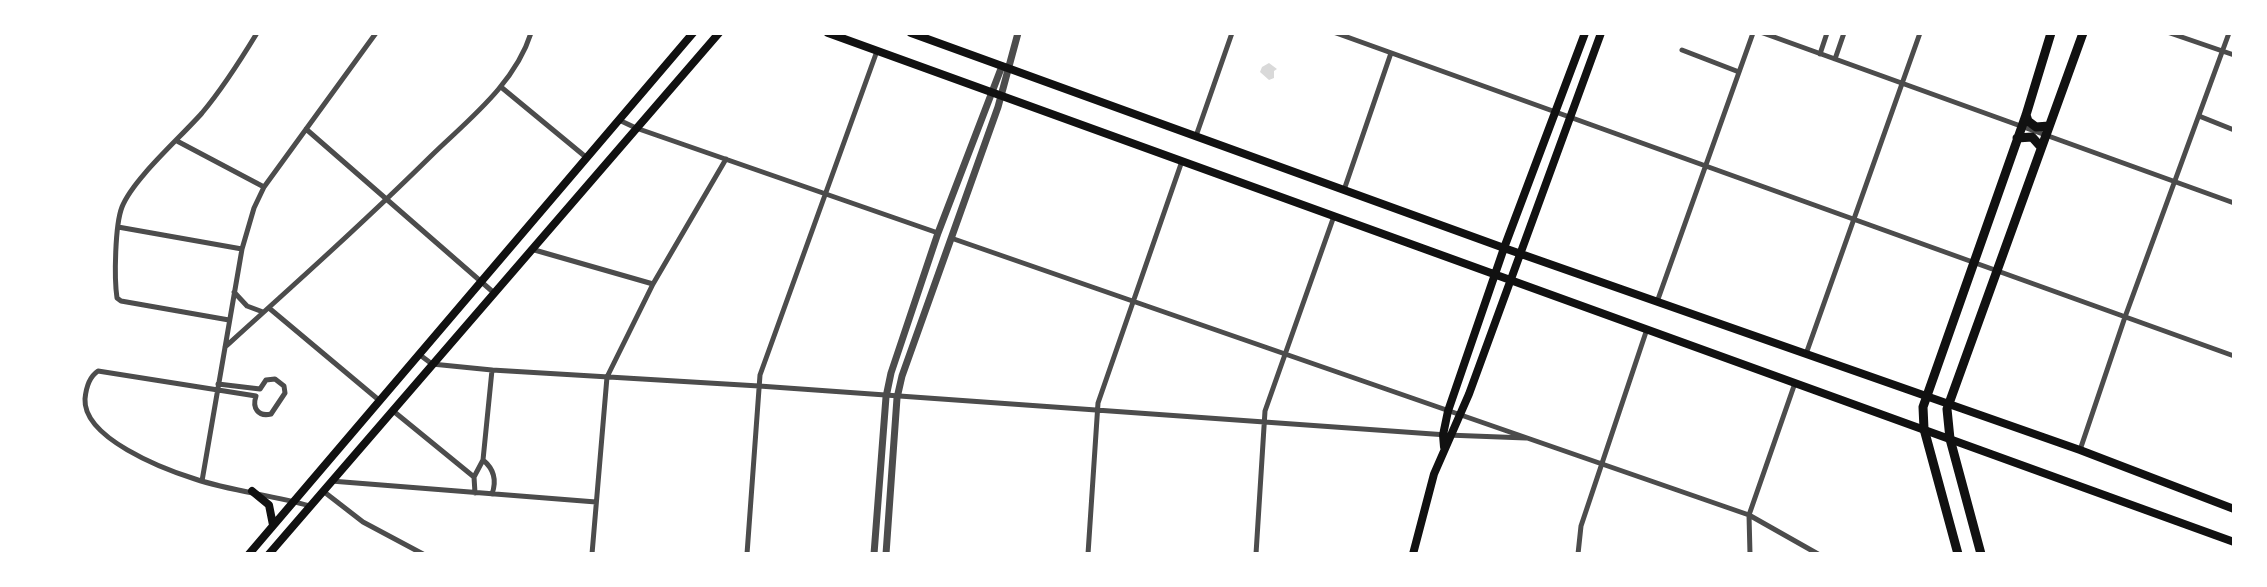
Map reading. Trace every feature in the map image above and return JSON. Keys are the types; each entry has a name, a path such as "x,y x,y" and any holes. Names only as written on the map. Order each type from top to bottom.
{"main road":[{"path":"249,554 693,33"},
{"path":"269,554 719,33"},
{"path":"828,33 2234,542"},
{"path":"911,33 1504,248 2080,450 2234,509"},
{"path":"1413,554 1447,435 1448,411 1504,248 1585,33"},
{"path":"1447,435 1461,416 1601,33"},
{"path":"1958,554 1924,429 1922,412 1925,396 2026,115 2051,33"},
{"path":"1981,554 1950,439 1948,404 2083,33"},
{"path":"2026,115 2036,127 2047,131"},
{"path":"2017,138 2032,137 2041,147"},
{"path":"542,211 555,221"},
{"path":"253,491 269,505 273,525"}],"street":[{"path":"229,320 121,301 117,298 118,227 122,206 134,186 177,141 230,76 257,33"},
{"path":"202,481 242,249 254,208 264,187 376,33"},
{"path":"225,347 387,199 501,87 528,43 531,33"},
{"path":"874,554 886,397 891,373 938,233 990,92 1018,33"},
{"path":"1196,136 1232,33"},
{"path":"1336,33 2234,356"},
{"path":"1657,302 1753,33"},
{"path":"1763,33 2021,127 2047,131 2234,204"},
{"path":"1820,54 1827,33"},
{"path":"1835,59 1844,33"},
{"path":"1806,354 1920,33"},
{"path":"2170,33 2234,55"},
{"path":"2080,450 2125,317 2229,33"},
{"path":"1682,50 1739,72"},
{"path":"747,554 760,375 877,51"},
{"path":"1344,190 1391,53"},
{"path":"886,554 897,398 902,376 1001,96 1004,67"},
{"path":"501,87 587,158"},
{"path":"2199,116 2234,130"},
{"path":"619,120 938,233"},
{"path":"306,129 493,292"},
{"path":"177,141 264,187"},
{"path":"592,554 607,377 653,284 726,159"},
{"path":"1088,554 1097,410 1182,161"},
{"path":"1256,554 1263,421 1334,216"},
{"path":"118,227 242,249"},
{"path":"951,237 1749,515 1818,554"},
{"path":"531,249 653,284"},
{"path":"234,292 247,306 263,312"},
{"path":"270,308 380,401"},
{"path":"1578,554 1581,526 1647,329"},
{"path":"420,355 432,364 492,370 759,386 897,398 1447,435 1527,438"},
{"path":"475,492 474,477 483,460 492,370"},
{"path":"218,387 256,396 254,407 257,412 265,415 271,414 285,393 284,386 275,379 266,380 260,389 218,387 101,371 95,372 85,395 86,412 91,422 116,444 202,481 310,506"},
{"path":"1750,554 1749,515 1795,383"},
{"path":"392,410 474,477"},
{"path":"483,460 493,472 495,483 492,494"},
{"path":"331,481 596,502"},
{"path":"323,491 363,522 418,553"}],"shaded area":[{"path":"1269,63 1277,69 1274,71 1274,78 1269,80 1260,72 1262,67"}]}
